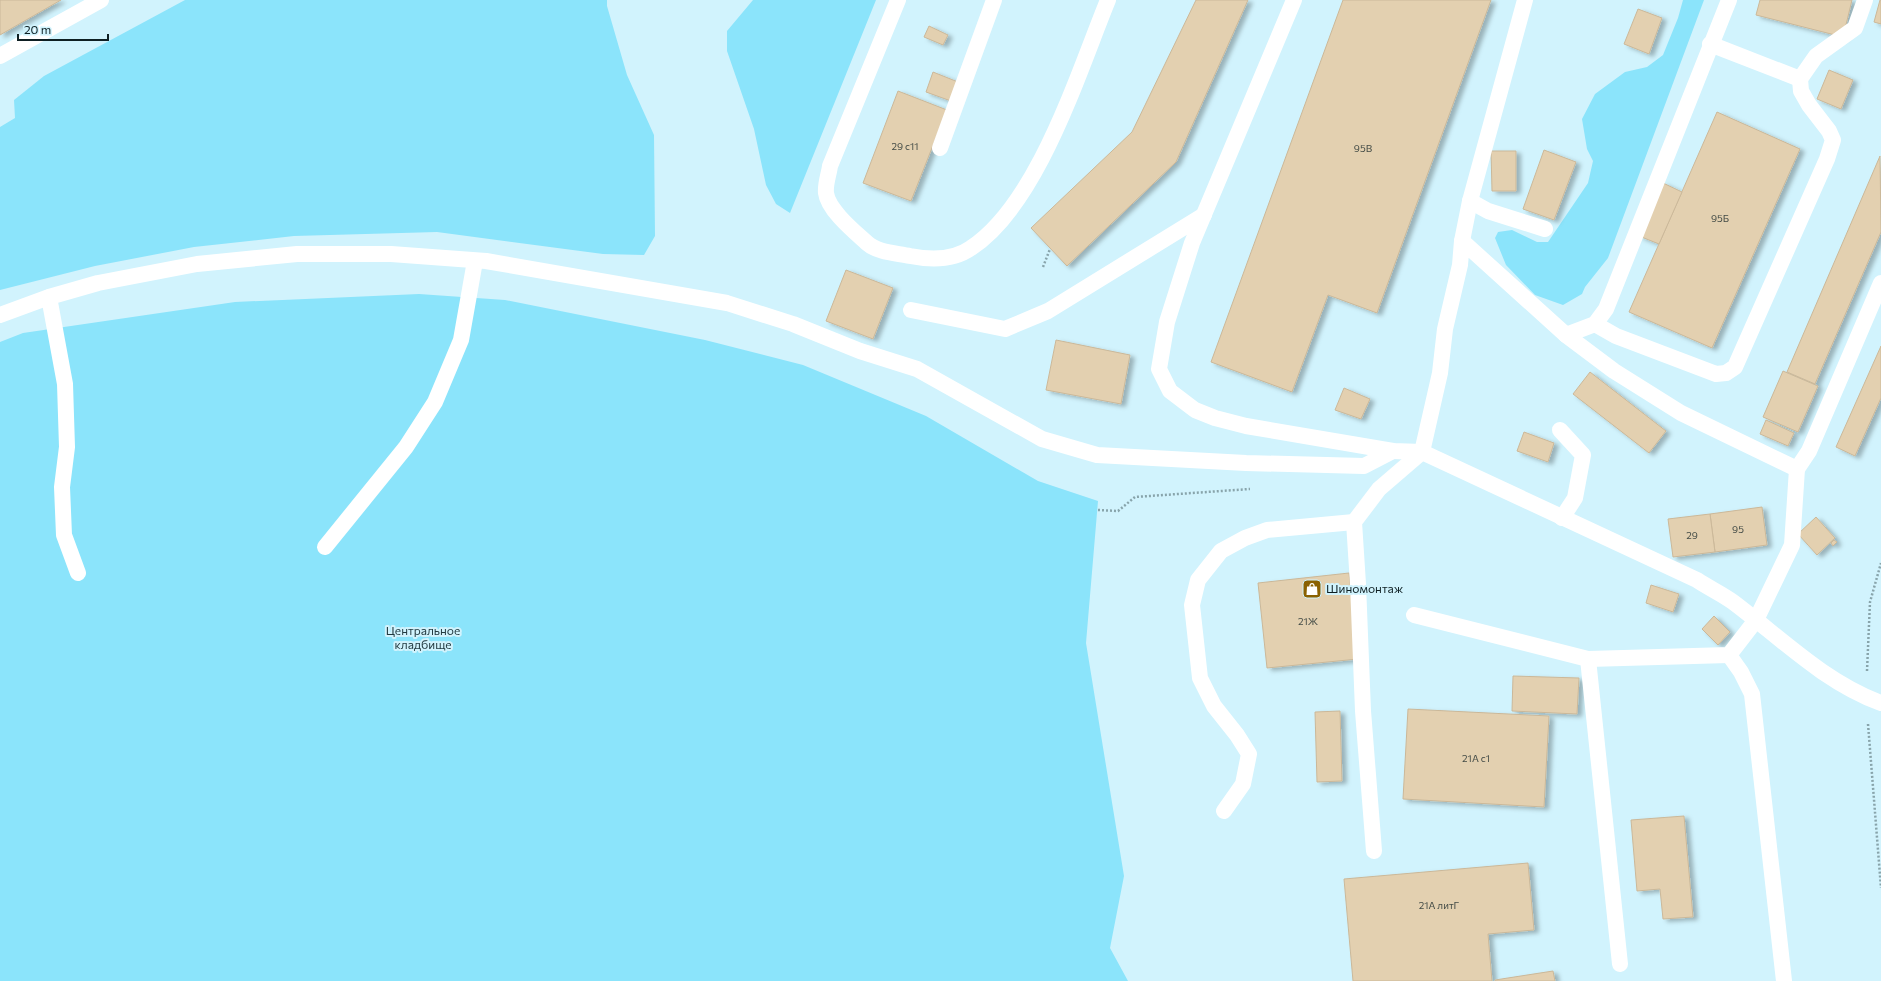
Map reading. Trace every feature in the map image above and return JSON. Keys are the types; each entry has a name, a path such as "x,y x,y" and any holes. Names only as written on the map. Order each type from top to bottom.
{"lane":[{"path":"0,56 101,0"},
{"path":"898,0 830,166 826,193 838,216 873,248 923,259 946,258 970,249 990,234 1012,210 1036,169 1058,122 1108,0"},
{"path":"940,148 994,0"},
{"path":"1294,0 1192,244 1167,322 1159,369 1170,391 1195,410 1215,418 1246,426 1392,452 1422,452 1697,580 1732,601 1818,670 1866,698 1881,703"},
{"path":"1374,851 1363,711 1354,522 1380,489 1422,452 1440,373 1445,329 1460,265 1462,242 1470,201 1525,0"},
{"path":"1566,336 1594,324 1606,309 1710,44 1729,0"},
{"path":"1594,324 1616,336 1716,374 1726,373 1735,367 1827,159 1833,140 1829,131 1801,92 1800,79 1816,56 1855,28 1865,0"},
{"path":"1710,44 1800,79"},
{"path":"1470,201 1488,211 1544,229"},
{"path":"911,310 1005,329 1048,311 1204,215"},
{"path":"1462,242 1566,336 1614,371 1681,414 1797,469"},
{"path":"0,315 49,296 98,283 197,264 297,254 391,254 475,261 727,303 785,321 860,351 917,369 1042,438 1097,455 1246,463 1364,466 1392,452"},
{"path":"324,547 406,447 435,402 461,340 475,261"},
{"path":"1729,655 1756,620 1792,544 1797,469 1811,445 1881,283"},
{"path":"49,296 65,384 67,447 62,487 64,535 78,573"},
{"path":"1560,430 1583,455 1575,498 1562,518"},
{"path":"1224,811 1243,784 1249,754 1214,706 1200,678 1192,605 1198,580 1221,551 1245,538 1266,530 1354,522"},
{"path":"1414,615 1588,658 1729,655"},
{"path":"1729,655 1741,672 1752,694 1784,981"},
{"path":"1588,658 1620,964"}],"path":[{"path":"1043,266 1050,249"},
{"path":"1098,510 1118,511 1135,497 1258,488"}],"green space":[{"path":"185,0 607,0 607,6 627,75 654,135 655,236 644,255 603,254 437,232 294,236 194,247 95,266 0,290 0,127 15,118 14,100 44,76"},
{"path":"753,0 876,0 790,213 776,204 766,185 754,129 727,51 727,31"},
{"path":"1683,0 1704,0 1608,258 1585,287 1582,294 1563,305 1535,295 1506,265 1495,238 1498,232 1512,230 1537,242 1548,242 1588,183 1593,161 1587,149 1582,119 1595,94 1625,72 1647,67 1663,55 1678,18"},
{"name":"Центральное кладбище","path":"419,294 505,300 705,340 803,365 926,416 1038,481 1098,501 1086,643 1124,876 1110,948 1128,981 0,981 0,342 23,333 235,302"}],"building":[{"path":"0,0 61,0 0,35"},
{"path":"1196,0 1248,0 1176,162 1067,266 1031,228 1132,132"},
{"path":"1343,0 1491,0 1377,313 1328,295 1292,392 1211,362"},
{"path":"1760,0 1852,0 1843,37 1756,15"},
{"path":"1881,0 1881,24 1874,22"},
{"path":"1638,9 1662,18 1649,54 1624,44"},
{"path":"929,26 948,35 943,45 924,37"},
{"path":"1829,70 1853,80 1841,109 1817,99"},
{"path":"933,72 958,82 951,101 926,92"},
{"path":"898,91 947,110 911,201 863,183"},
{"path":"1717,112 1800,149 1712,348 1629,312"},
{"path":"1544,150 1576,162 1554,220 1523,209"},
{"path":"1491,151 1516,151 1516,191 1492,191"},
{"path":"1880,156 1881,232 1815,384 1787,372"},
{"path":"1663,183 1682,192 1659,244 1639,236"},
{"path":"846,270 893,288 873,339 826,321"},
{"path":"1056,340 1130,355 1121,404 1046,390"},
{"path":"1881,346 1881,398 1855,456 1836,447"},
{"path":"1783,371 1818,386 1798,432 1763,417"},
{"path":"1590,372 1666,431 1649,453 1573,394"},
{"path":"1344,388 1370,399 1361,419 1335,410"},
{"path":"1766,420 1794,433 1788,446 1760,434"},
{"path":"1524,432 1554,443 1548,462 1517,451"},
{"path":"1762,507 1767,545 1715,552 1710,514"},
{"path":"1710,514 1715,552 1673,557 1668,519"},
{"path":"1816,517 1835,538 1817,555 1798,534"},
{"path":"1834,540 1837,542 1833,546 1831,543"},
{"path":"1349,573 1358,659 1267,668 1258,583"},
{"path":"1651,585 1679,594 1673,612 1646,603"},
{"path":"1714,616 1730,632 1718,645 1702,629"},
{"path":"1513,676 1579,678 1577,714 1512,711"},
{"path":"1408,709 1549,716 1544,807 1403,799"},
{"path":"1340,711 1342,781 1317,782 1315,712"},
{"path":"1684,816 1693,917 1663,919 1660,889 1637,891 1631,820"},
{"path":"1528,863 1534,930 1488,934 1492,981 1353,981 1344,879"},
{"path":"1553,971 1555,981 1495,981 1495,980"}],"place":[{"name":"Шиномонтаж","path":"1312,589"}]}
